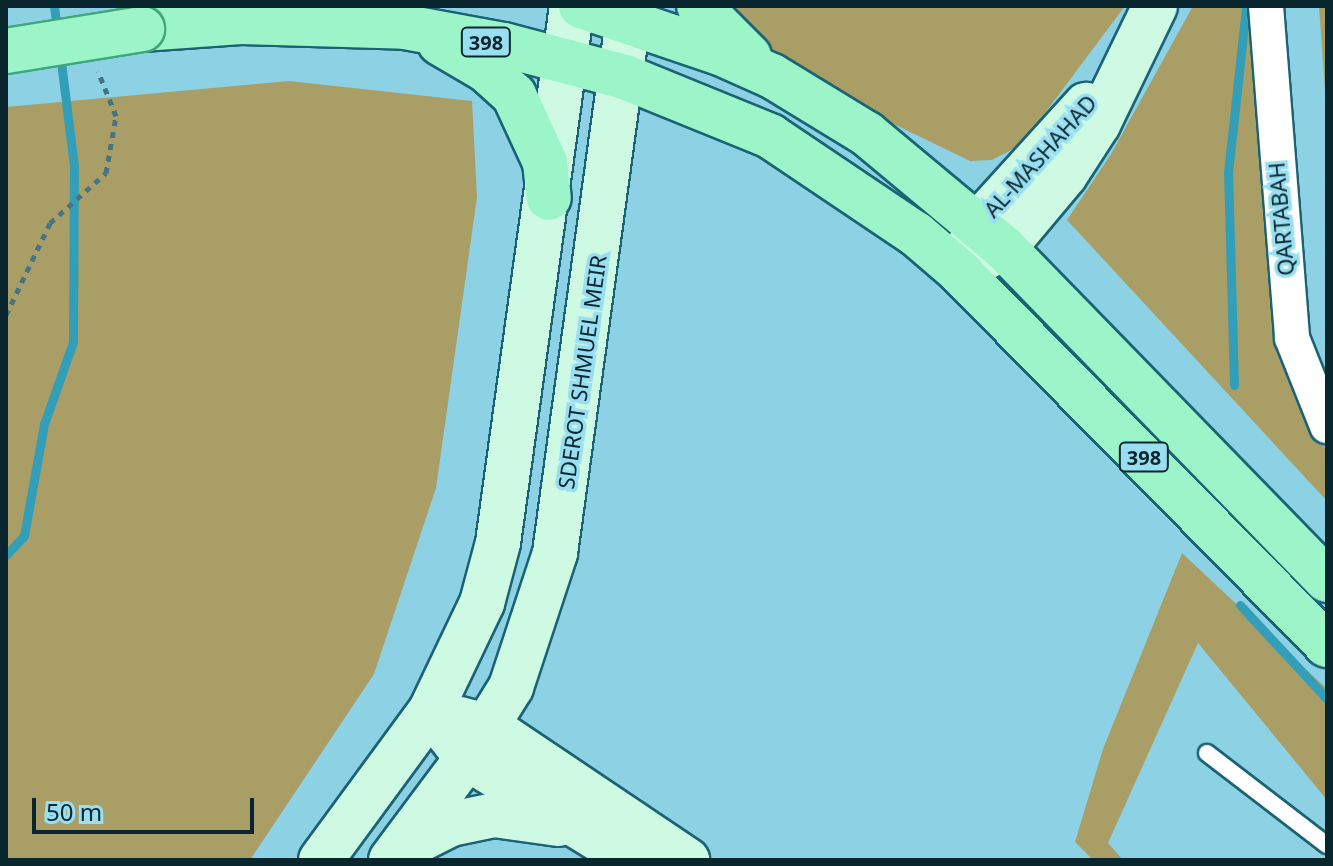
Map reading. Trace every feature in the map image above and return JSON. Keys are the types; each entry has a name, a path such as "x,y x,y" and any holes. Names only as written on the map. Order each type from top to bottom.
{"main road":[{"name":"398","path":"581,6 630,13 772,76 867,134 991,236 1327,580"},
{"path":"699,6 772,76"},
{"name":"398","path":"6,51 142,29 311,21 405,27 567,60 699,103 770,136 891,216 959,271 1327,645"},
{"path":"405,27 486,70 514,95 545,162 549,198"}],"street":[{"path":"321,860 431,710 467,642 498,543 549,198 572,6"},
{"name":"AL-MASHAHAD","path":"959,271 991,236 1082,150 1155,6"},
{"name":"QARTABAH","path":"1266,6 1292,338 1327,426"},
{"name":"SDEROT SHMUEL MEIR","path":"396,854 478,743 534,629 555,553 625,77 630,13"},
{"path":"431,710 478,743 587,833 633,860"},
{"path":"478,743 687,860"},
{"path":"396,854 451,824 494,815 536,817 587,833"}],"lane":[{"path":"1207,753 1327,845"}],"path":[{"path":"6,315 56,218 106,173 116,116 94,61"}],"shaded area":[{"path":"729,6 1125,6 1021,145 992,160 970,161 797,77 766,52"},
{"path":"1193,6 1250,6 1277,343 1327,453 1327,501 1067,220 1111,154"},
{"path":"1319,6 1327,6 1327,119"},
{"path":"289,81 472,101 477,197 436,488 374,674 250,860 6,860 6,107"},
{"path":"1182,553 1327,689 1327,800 1198,643 1108,843 1123,860 1093,860 1075,842 1103,749"}],"waterway":[{"path":"54,6 57,30"},
{"path":"1234,385 1228,173 1246,6"},
{"path":"6,555 24,536 44,424 73,342 74,166 60,53"},
{"path":"1240,605 1327,699"}]}
